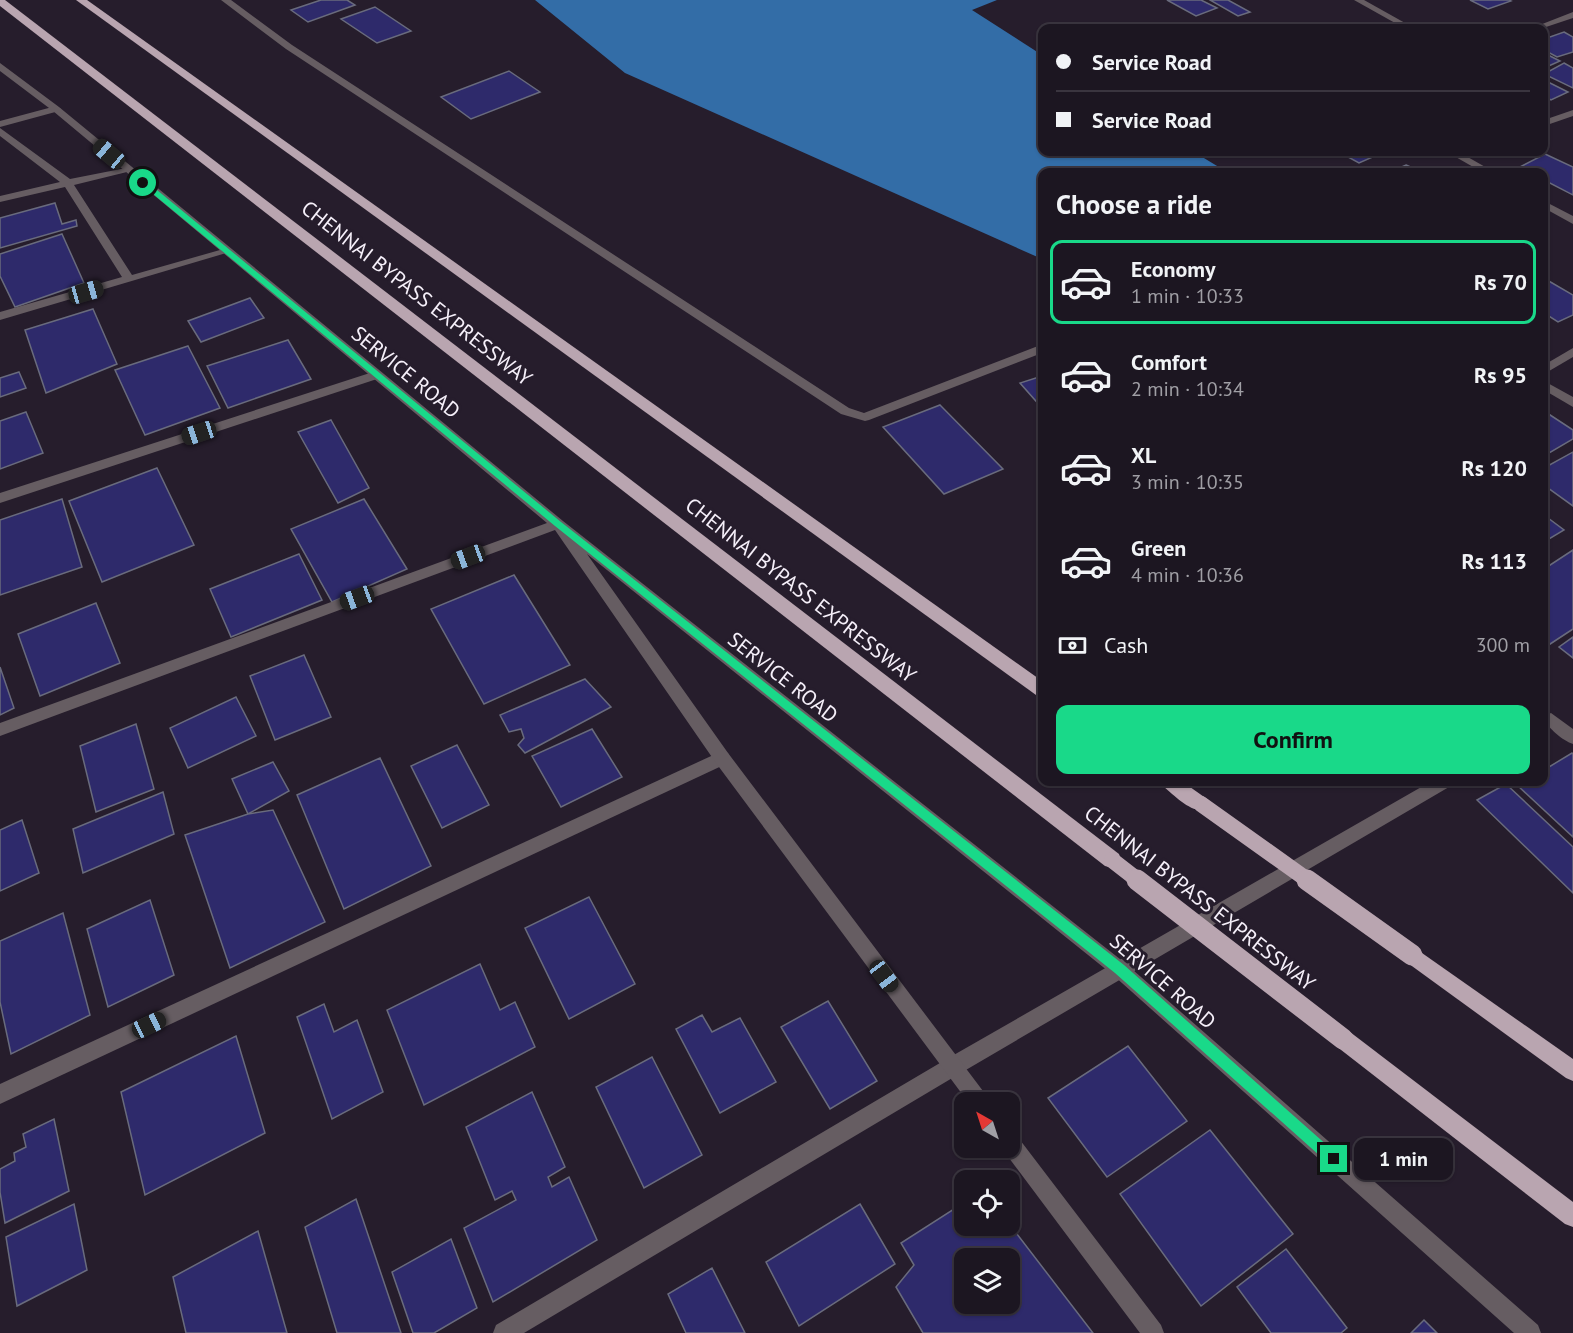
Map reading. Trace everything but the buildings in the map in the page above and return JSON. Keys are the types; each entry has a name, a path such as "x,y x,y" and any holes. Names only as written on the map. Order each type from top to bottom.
{"highway":[{"name":"CHENNAI BYPASS EXPRESSWAY","path":"81,0 1038,687"},
{"name":"CHENNAI BYPASS EXPRESSWAY","path":"0,1 1573,1216"},
{"path":"1176,786 1573,1071"}],"street":[{"path":"225,0 289,47 845,411 865,417 1038,351"},
{"path":"1358,0 1403,24"},
{"path":"1548,25 1571,18"},
{"name":"SERVICE ROAD","path":"0,66 56,109 558,524 1119,969 1530,1333"},
{"path":"0,124 56,109"},
{"path":"1548,122 1573,113"},
{"path":"0,131 68,183 129,279"},
{"path":"1463,156 1482,168"},
{"path":"0,199 127,169"},
{"path":"1548,206 1573,221"},
{"path":"0,316 226,251"},
{"path":"1548,368 1573,352"},
{"path":"0,498 376,375"},
{"path":"1548,387 1573,403"},
{"path":"0,730 558,524 722,758 971,1092"},
{"path":"1548,719 1573,738"},
{"path":"0,1094 722,758"},
{"path":"504,1333 952,1067 1436,786"},
{"path":"1020,1156 1153,1333"}],"water":[{"path":"535,0 997,0 972,10 1038,52 1038,156 1201,156 1220,168 1038,168 1038,257 625,73"}],"route":[{"path":"143,183 558,524 1119,969 1334,1159"}]}
